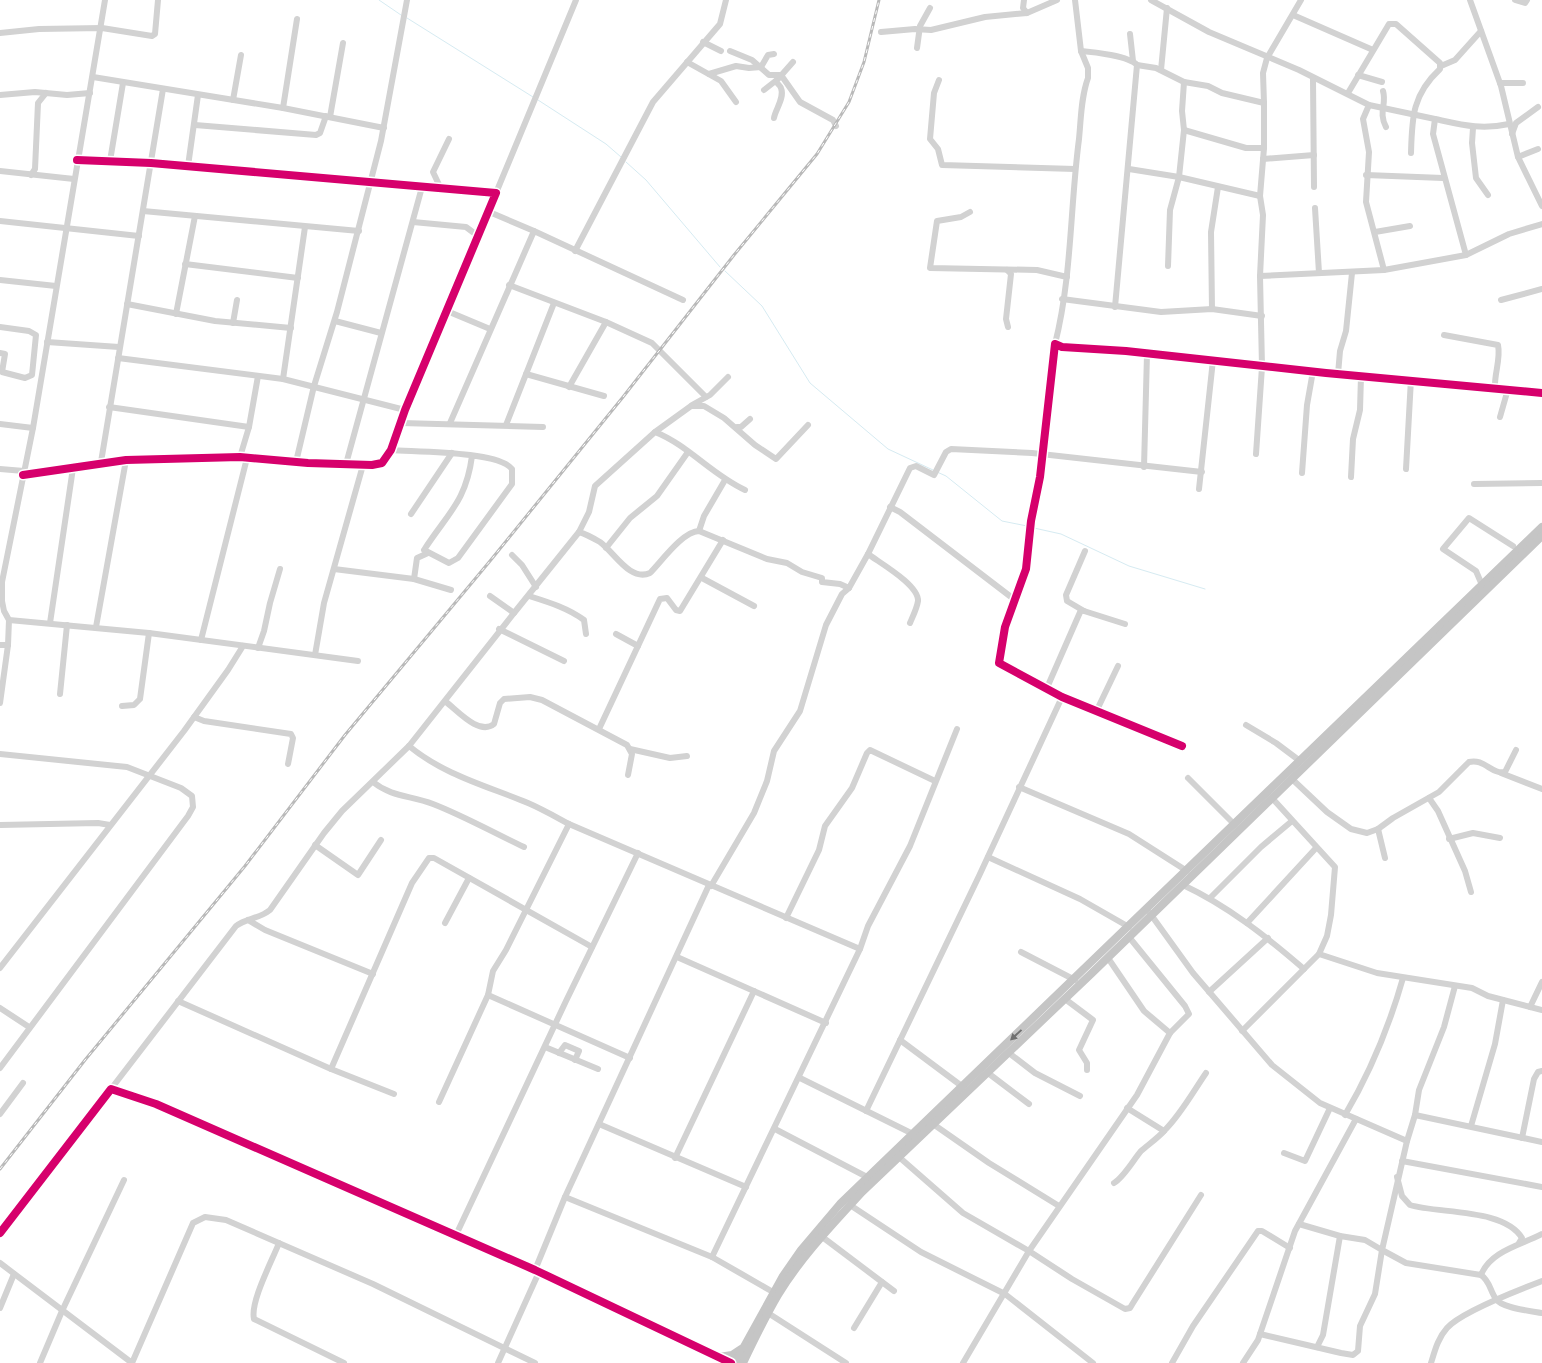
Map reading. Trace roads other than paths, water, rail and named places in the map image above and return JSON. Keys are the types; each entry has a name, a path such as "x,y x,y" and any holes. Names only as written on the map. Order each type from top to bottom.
{"main road":[{"path":"742,1363 768,1313 798,1265 821,1236 850,1205 1108,958 1187,871 1542,527"},
{"path":"733,1363 773,1292 801,1250 840,1204 1129,927 1183,885 1542,536"},
{"path":"719,1357 732,1355 743,1348"}],"street":[{"path":"0,703 8,645 9,620 4,612 2,582 33,428 77,160 106,0"},
{"path":"0,33 39,29 102,28 153,36 158,0"},
{"path":"296,462 314,386 335,321 359,231 384,128 407,0"},
{"path":"0,469 23,473 126,460 244,458 363,465 382,463 391,450 405,410 576,0"},
{"path":"576,251 653,102 722,20 726,0"},
{"path":"1024,0 1023,8 1026,13"},
{"path":"881,32 953,26 985,17 1026,13 1057,0"},
{"path":"1075,0 1082,52 1088,68 1088,78 1085,87 1075,169 1067,277 1062,299 1064,310 1055,344 1038,494 1031,521 1026,569 1004,630 999,663 1046,690 1182,746"},
{"path":"1151,0 1209,32 1299,70 1313,79 1348,93 1369,105 1473,128 1489,129 1509,124"},
{"path":"1256,454 1262,367 1260,276 1263,215 1260,196 1264,148 1263,73 1267,58 1301,0"},
{"path":"1470,0 1500,83 1518,157 1542,206"},
{"path":"1472,8 1474,0"},
{"path":"1514,0 1525,3 1528,0"},
{"path":"917,48 920,29 930,8"},
{"path":"1161,70 1167,8"},
{"path":"1293,15 1373,50"},
{"path":"283,108 297,19"},
{"path":"1348,93 1389,24 1393,23 1441,66"},
{"path":"1411,153 1412,115 1428,81 1441,66 1455,60 1481,31"},
{"path":"1115,307 1129,169 1135,63 1130,34"},
{"path":"703,42 721,51"},
{"path":"195,125 316,135 320,133 328,117 343,44"},
{"path":"730,52 746,57 769,75 778,78 800,102 833,120 836,126"},
{"path":"1082,52 1103,52 1161,70 1184,82 1192,81 1222,93 1264,103"},
{"path":"761,67 768,55 774,54"},
{"path":"234,100 241,56"},
{"path":"687,62 710,74 727,87 736,102"},
{"path":"764,90 793,62"},
{"path":"710,74 736,66 761,67"},
{"path":"1358,76 1382,82"},
{"path":"93,77 283,108 384,128"},
{"path":"774,118 774,112 780,103 781,89 778,78"},
{"path":"1313,79 1314,188"},
{"path":"939,80 934,93 930,139 938,149 942,165 1075,169"},
{"path":"110,161 123,82"},
{"path":"1168,266 1170,210 1178,177 1184,130 1182,111 1184,82"},
{"path":"1500,83 1523,83"},
{"path":"101,462 163,89"},
{"path":"1382,91 1384,96 1381,108 1382,119 1386,127"},
{"path":"0,95 29,92 67,95 90,92"},
{"path":"29,92 38,103"},
{"path":"33,172 38,103 46,93"},
{"path":"188,166 198,95"},
{"path":"1369,105 1364,118 1368,152 1366,202 1384,270"},
{"path":"1512,134 1516,123 1538,108"},
{"path":"1435,119 1433,134 1443,178 1462,234 1466,254"},
{"path":"1473,128 1476,178 1488,195"},
{"path":"1184,130 1246,148 1264,148"},
{"path":"441,188 433,172 449,139"},
{"path":"1518,157 1538,149"},
{"path":"1263,159 1314,155"},
{"path":"77,160 151,163 496,193"},
{"path":"1129,169 1178,177 1260,196"},
{"path":"0,171 33,172 40,176 74,179"},
{"path":"1366,175 1443,178"},
{"path":"1212,309 1211,232 1218,187"},
{"path":"346,464 422,188"},
{"path":"1315,208 1319,273"},
{"path":"143,211 359,231"},
{"path":"487,211 683,300"},
{"path":"970,212 961,217 937,221 930,268 1048,271 1067,277"},
{"path":"176,314 196,216"},
{"path":"0,221 66,230 139,236"},
{"path":"413,222 466,227 478,236"},
{"path":"1260,276 1384,270 1466,254 1508,234 1542,224"},
{"path":"1375,232 1410,226"},
{"path":"283,379 305,227"},
{"path":"450,424 534,231"},
{"path":"185,264 298,278"},
{"path":"1007,270 1011,274 1006,318 1008,327"},
{"path":"1338,374 1340,351 1346,331 1352,273"},
{"path":"0,280 56,286"},
{"path":"509,285 606,322 652,343 706,397"},
{"path":"1501,300 1542,289"},
{"path":"1062,299 1115,307 1180,312 1212,309 1262,316"},
{"path":"233,323 237,300"},
{"path":"506,425 554,303"},
{"path":"127,304 233,323 291,328"},
{"path":"447,311 490,329"},
{"path":"335,321 381,333"},
{"path":"570,386 606,322"},
{"path":"0,327 29,331 36,335 32,375 25,378 2,372 5,354 0,353"},
{"path":"1444,335 1498,345 1500,352 1495,377 1495,388"},
{"path":"47,342 120,347"},
{"path":"1055,344 1062,347 1542,393"},
{"path":"1144,466 1147,354"},
{"path":"118,358 283,379 405,410"},
{"path":"1199,489 1213,360"},
{"path":"1302,473 1307,406 1313,372"},
{"path":"526,374 604,396"},
{"path":"201,640 244,458 258,376"},
{"path":"0,1233 236,926 264,915 270,910 315,845 342,811 409,746 446,702 499,629 529,596 579,532 589,512 594,486 655,432 710,395 728,376"},
{"path":"1351,477 1353,439 1360,410 1361,376"},
{"path":"1406,469 1411,379"},
{"path":"1500,417 1508,389"},
{"path":"691,406 708,407 737,427 755,445 776,459 808,425"},
{"path":"109,407 249,427"},
{"path":"737,427 741,427 750,419"},
{"path":"0,424 33,428"},
{"path":"401,424 543,426"},
{"path":"655,432 668,438 725,480 745,490"},
{"path":"498,1363 537,1271 565,1197 710,885 754,813 767,781 774,751 800,711 826,625 842,594 849,588 868,554 890,507 913,466 934,475 946,452 951,449 1042,455 1202,472"},
{"path":"391,450 472,456 509,465 513,471 512,484 455,561 449,563 428,554 424,550 461,498 470,471 472,456"},
{"path":"606,548 630,518 656,496 688,452"},
{"path":"410,514 452,454"},
{"path":"96,627 126,460"},
{"path":"315,655 324,603 363,465"},
{"path":"50,623 73,468"},
{"path":"699,531 704,516 725,480"},
{"path":"1474,484 1542,483"},
{"path":"890,507 900,512 1015,600"},
{"path":"1482,585 1476,571 1443,549 1469,518 1513,546"},
{"path":"579,532 588,535 606,548 630,570 638,574 647,574 672,549 694,532 699,531 767,559 788,563 802,572 822,578 822,582 840,584 849,588"},
{"path":"599,729 662,597 667,598 676,610 680,610 702,578 723,540"},
{"path":"1086,551 1066,595 1067,601 1084,611 1125,624"},
{"path":"414,579 417,558 428,554"},
{"path":"868,554 908,583 916,592 917,604 910,623"},
{"path":"512,555 536,586"},
{"path":"258,648 280,569"},
{"path":"334,569 414,579 451,590"},
{"path":"702,578 754,606"},
{"path":"490,596 514,613"},
{"path":"529,596 578,616 584,620 586,634"},
{"path":"1046,690 1079,616 1082,610 1084,611"},
{"path":"9,620 149,633 358,661"},
{"path":"60,694 67,625"},
{"path":"499,629 564,660"},
{"path":"122,706 134,705 140,699 149,633"},
{"path":"616,634 638,646"},
{"path":"0,645 8,645"},
{"path":"0,968 194,717 243,646"},
{"path":"1096,712 1118,666"},
{"path":"866,1112 1062,697"},
{"path":"446,702 478,726 486,728 494,724 500,703 504,698 537,698 599,729 630,749 670,758 686,756"},
{"path":"194,717 204,721 291,734 293,738 288,764"},
{"path":"1246,725 1276,743 1300,761"},
{"path":"712,1257 826,1023 860,949 868,926 910,846 957,729"},
{"path":"409,746 438,766 529,803 569,824 860,949"},
{"path":"628,775 632,754 630,749"},
{"path":"786,918 819,850 825,826 852,788 870,750 935,781"},
{"path":"1501,773 1506,771 1516,750"},
{"path":"0,754 118,765 148,775 190,794 193,799 193,807 0,1068"},
{"path":"1292,779 1327,812 1351,829 1367,832 1378,829 1393,818 1429,798 1447,785 1469,762 1481,762 1501,773 1542,789"},
{"path":"1188,778 1235,825"},
{"path":"373,782 386,792 400,797 418,798 524,847"},
{"path":"1019,787 1129,834 1187,871"},
{"path":"1242,1031 1319,954 1327,936 1336,872 1335,867 1272,798"},
{"path":"1429,798 1438,811 1465,871 1472,892"},
{"path":"1210,898 1261,847 1292,821"},
{"path":"0,825 98,823 110,825"},
{"path":"439,1102 488,996 493,971 569,824"},
{"path":"1378,829 1385,858"},
{"path":"1449,839 1473,833 1500,838"},
{"path":"315,845 358,875 381,840"},
{"path":"1247,923 1316,848"},
{"path":"456,1235 638,853"},
{"path":"988,856 1080,899 1129,927"},
{"path":"331,1069 412,883 427,859 434,858 592,947"},
{"path":"445,924 469,878"},
{"path":"1183,885 1210,898 1247,923 1268,938 1304,969"},
{"path":"1149,912 1209,992 1279,1072 1312,1099 1407,1141"},
{"path":"248,920 265,930 373,974"},
{"path":"963,1363 1029,1251 1127,1108 1170,1033 1188,1016 1189,1011 1129,937"},
{"path":"1209,992 1268,938"},
{"path":"1021,952 1075,980"},
{"path":"1319,954 1353,967 1403,978 1472,988 1488,996 1542,1010"},
{"path":"677,956 826,1023"},
{"path":"1108,958 1144,1011 1170,1033"},
{"path":"1345,1115 1368,1076 1385,1037 1403,978"},
{"path":"1530,1007 1542,982"},
{"path":"1351,1363 1352,1355 1358,1349 1360,1326 1375,1294 1397,1177 1415,1115 1419,1090 1444,1027 1455,986"},
{"path":"675,1158 754,991"},
{"path":"488,996 630,1058"},
{"path":"1065,998 1093,1020 1079,1050 1087,1063 1086,1070"},
{"path":"1471,1126 1495,1044 1503,1000"},
{"path":"178,1001 331,1069 394,1094"},
{"path":"0,1008 29,1027"},
{"path":"900,1040 963,1087"},
{"path":"559,1053 565,1045 570,1046 579,1051 575,1060"},
{"path":"545,1047 598,1068"},
{"path":"1009,1053 1035,1073 1080,1096"},
{"path":"1522,1138 1535,1074 1542,1071"},
{"path":"988,1073 1029,1104"},
{"path":"1114,1183 1120,1178 1126,1168 1134,1163 1141,1152 1164,1132 1206,1073"},
{"path":"800,1078 913,1134"},
{"path":"0,1114 23,1083"},
{"path":"111,1089 156,1104 456,1235 733,1363"},
{"path":"1127,1108 1164,1132"},
{"path":"1284,1153 1305,1160 1330,1108"},
{"path":"1415,1115 1542,1142"},
{"path":"1243,1363 1260,1334 1299,1224 1356,1119"},
{"path":"599,1124 746,1188"},
{"path":"933,1124 989,1163 1059,1206"},
{"path":"775,1129 867,1177"},
{"path":"900,1157 963,1213 1029,1251 1072,1280 1125,1309 1130,1308 1201,1195"},
{"path":"1402,1161 1542,1187"},
{"path":"1397,1177 1402,1196 1410,1205 1448,1210 1495,1221 1512,1228 1520,1235 1522,1238 1519,1243"},
{"path":"40,1363 62,1311 124,1180"},
{"path":"565,1197 712,1257 773,1292"},
{"path":"850,1205 921,1252 1005,1294 1092,1363"},
{"path":"0,1263 132,1363 193,1223 205,1217 226,1220 373,1284 535,1363"},
{"path":"1299,1224 1340,1236 1365,1240 1406,1262 1481,1275 1488,1282 1496,1300 1502,1304 1542,1313"},
{"path":"1172,1363 1193,1326 1258,1231 1262,1231 1290,1248"},
{"path":"1481,1275 1488,1262 1519,1243 1542,1234"},
{"path":"821,1236 894,1291"},
{"path":"1318,1348 1324,1335 1340,1236"},
{"path":"279,1243 257,1300 254,1319 344,1363"},
{"path":"0,1308 14,1274"},
{"path":"1431,1363 1438,1341 1447,1328 1496,1300 1542,1281"},
{"path":"854,1328 882,1282"},
{"path":"1493,1293 1504,1297"},
{"path":"768,1313 846,1363"},
{"path":"1260,1334 1352,1355"}],"waterway":[{"path":"379,0 401,15"},
{"path":"407,18 533,97"},
{"path":"538,100 606,144 621,157"},
{"path":"626,162 646,180 720,267"},
{"path":"725,271 762,306 810,383 888,449 933,470"},
{"path":"937,472 946,476 1002,521 1027,526"},
{"path":"1034,528 1061,534 1129,566 1205,589"}],"railway":[{"path":"0,1169 85,1060 245,866 345,735 490,561 817,154 849,102 864,62 879,0"}]}
